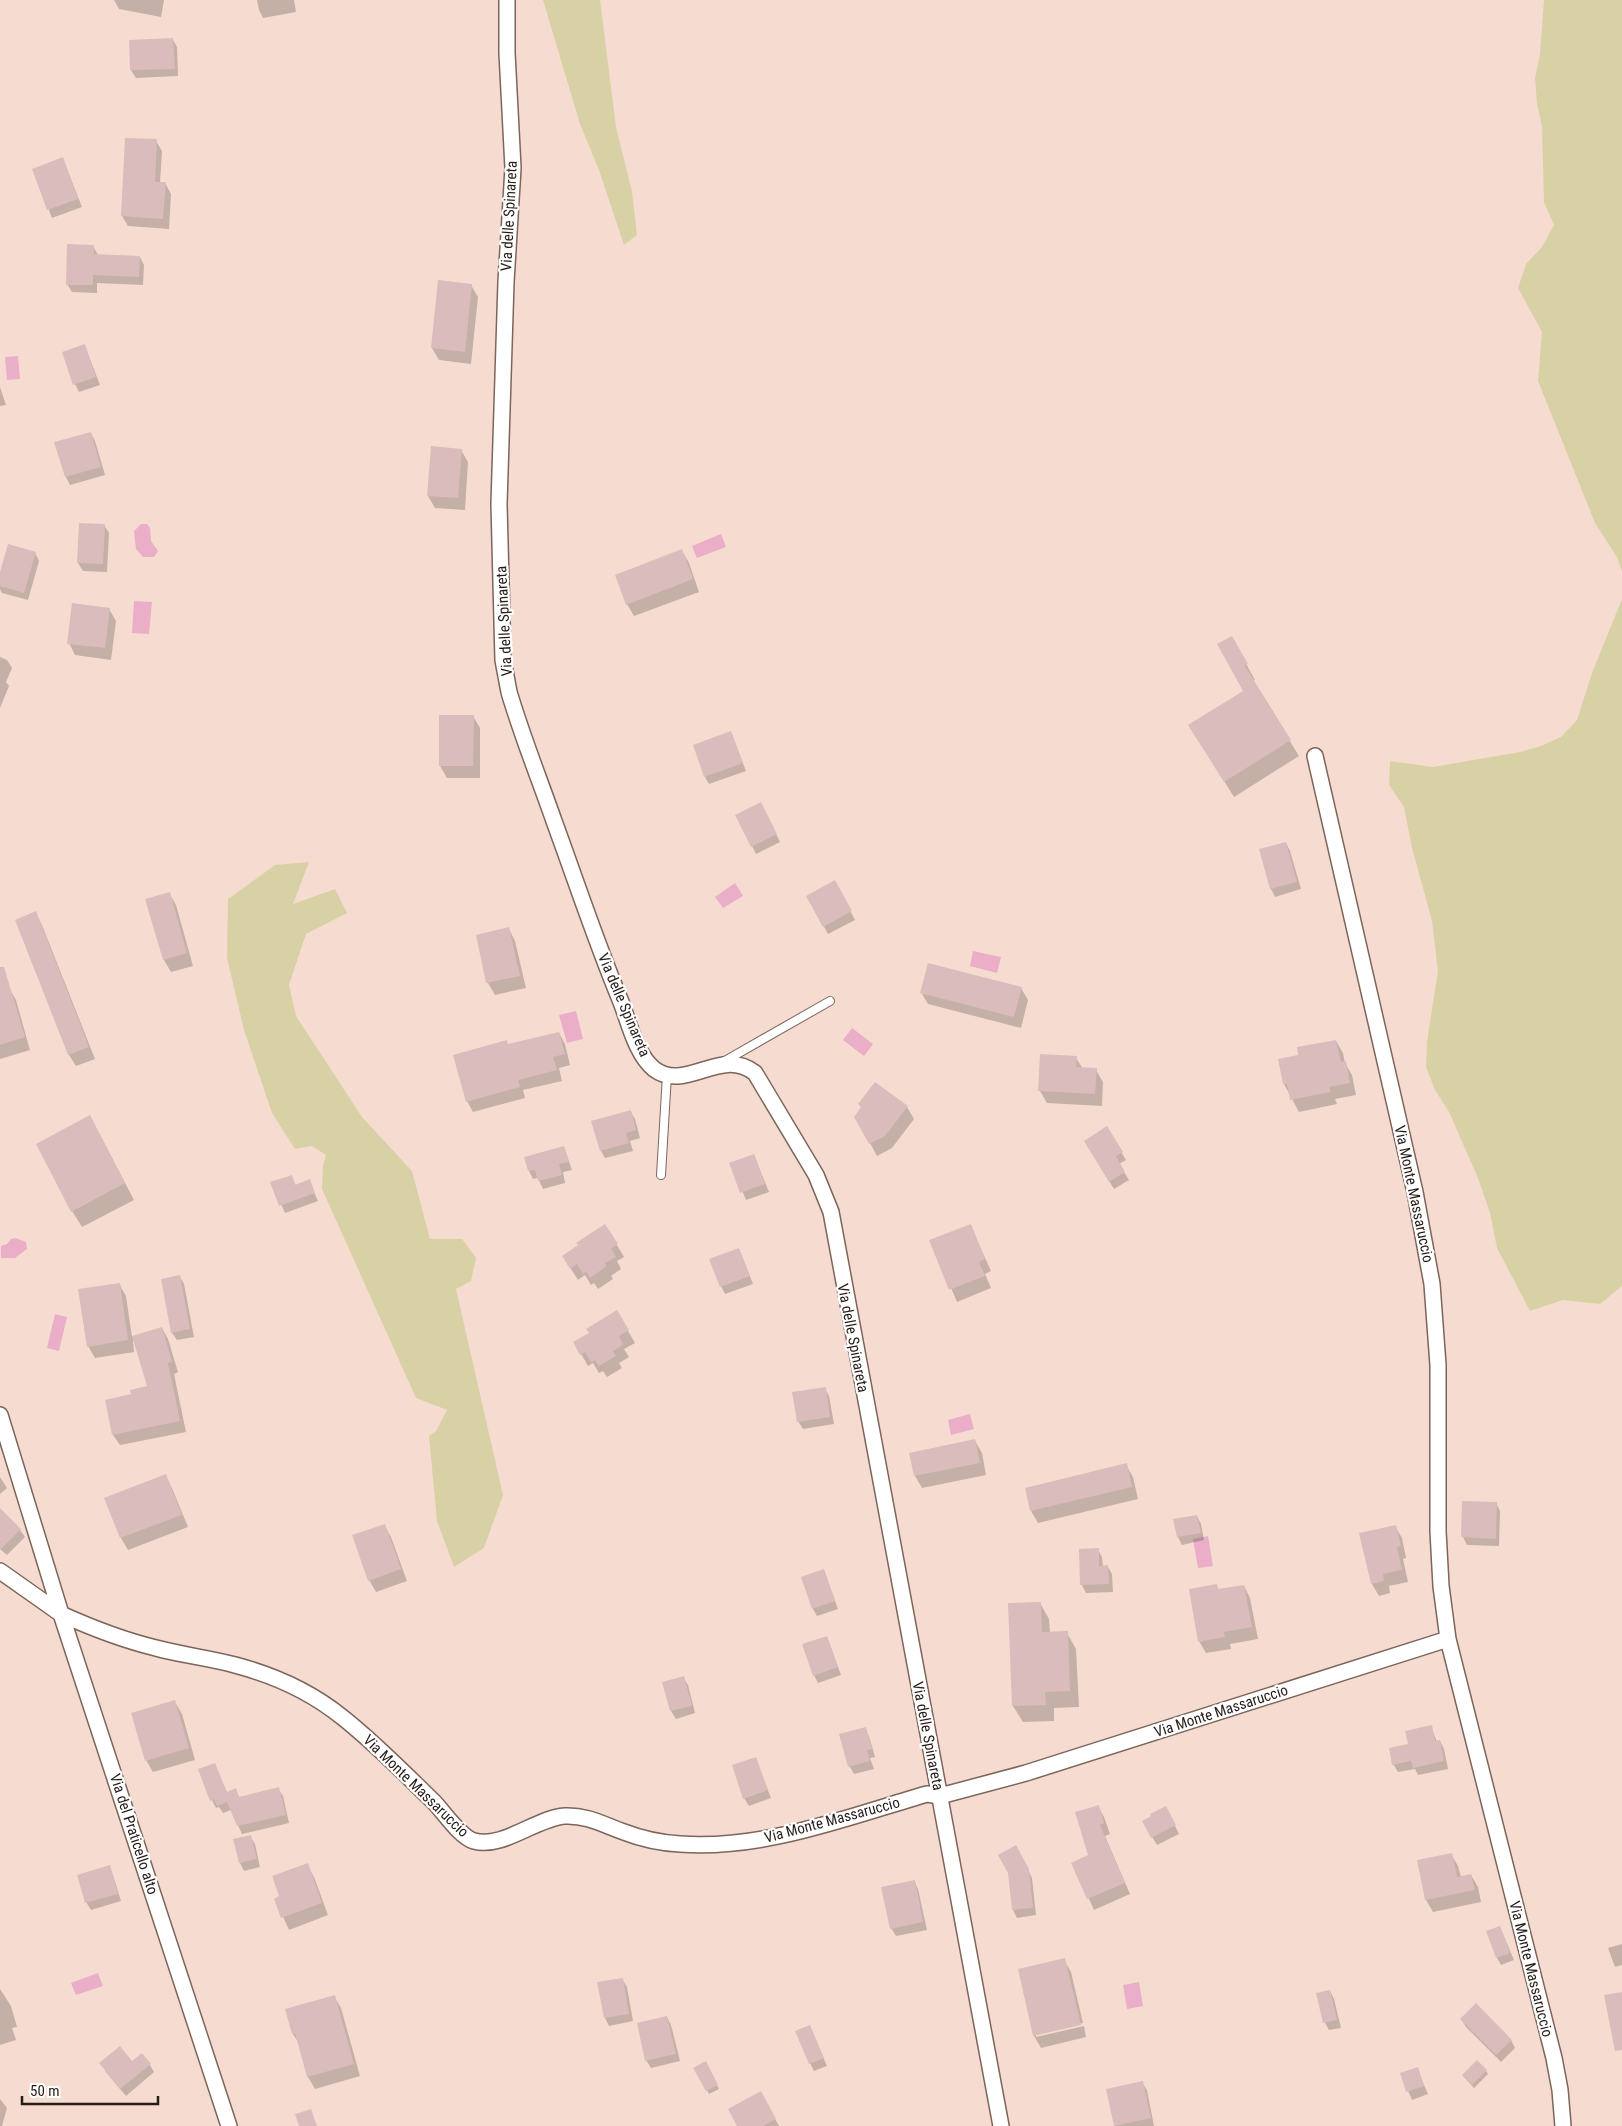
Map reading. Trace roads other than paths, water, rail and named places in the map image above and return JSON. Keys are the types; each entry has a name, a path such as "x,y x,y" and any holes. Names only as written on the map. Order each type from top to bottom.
{"street":[{"name":"Via delle Spinareta","path":"507,0 507,54 513,168 506,282 499,504 503,660 514,708 604,962 642,1054 654,1068 667,1074 693,1074 717,1065 734,1064 743,1065 755,1073 816,1175 831,1212 1001,2126"},
{"name":"Via Monte Massaruccio","path":"1315,756 1416,1192 1430,1269 1435,1308 1438,1365 1438,1530 1441,1586 1448,1640 1552,2049 1560,2090 1564,2126"},
{"name":"Via del Praticello alto","path":"0,1415 62,1614 229,2126"},
{"path":"0,1572 62,1614"},
{"name":"Via Monte Massaruccio","path":"62,1614 121,1638 166,1651 236,1665 262,1673 299,1689 342,1716 434,1802 468,1838 476,1841 499,1839 546,1820 568,1816 595,1820 639,1837 667,1843 690,1845 738,1842 788,1834 927,1794 940,1796 1036,1770 1448,1640"}],"lane":[{"path":"717,1065 830,1001"},
{"path":"661,1175 667,1074"}]}
